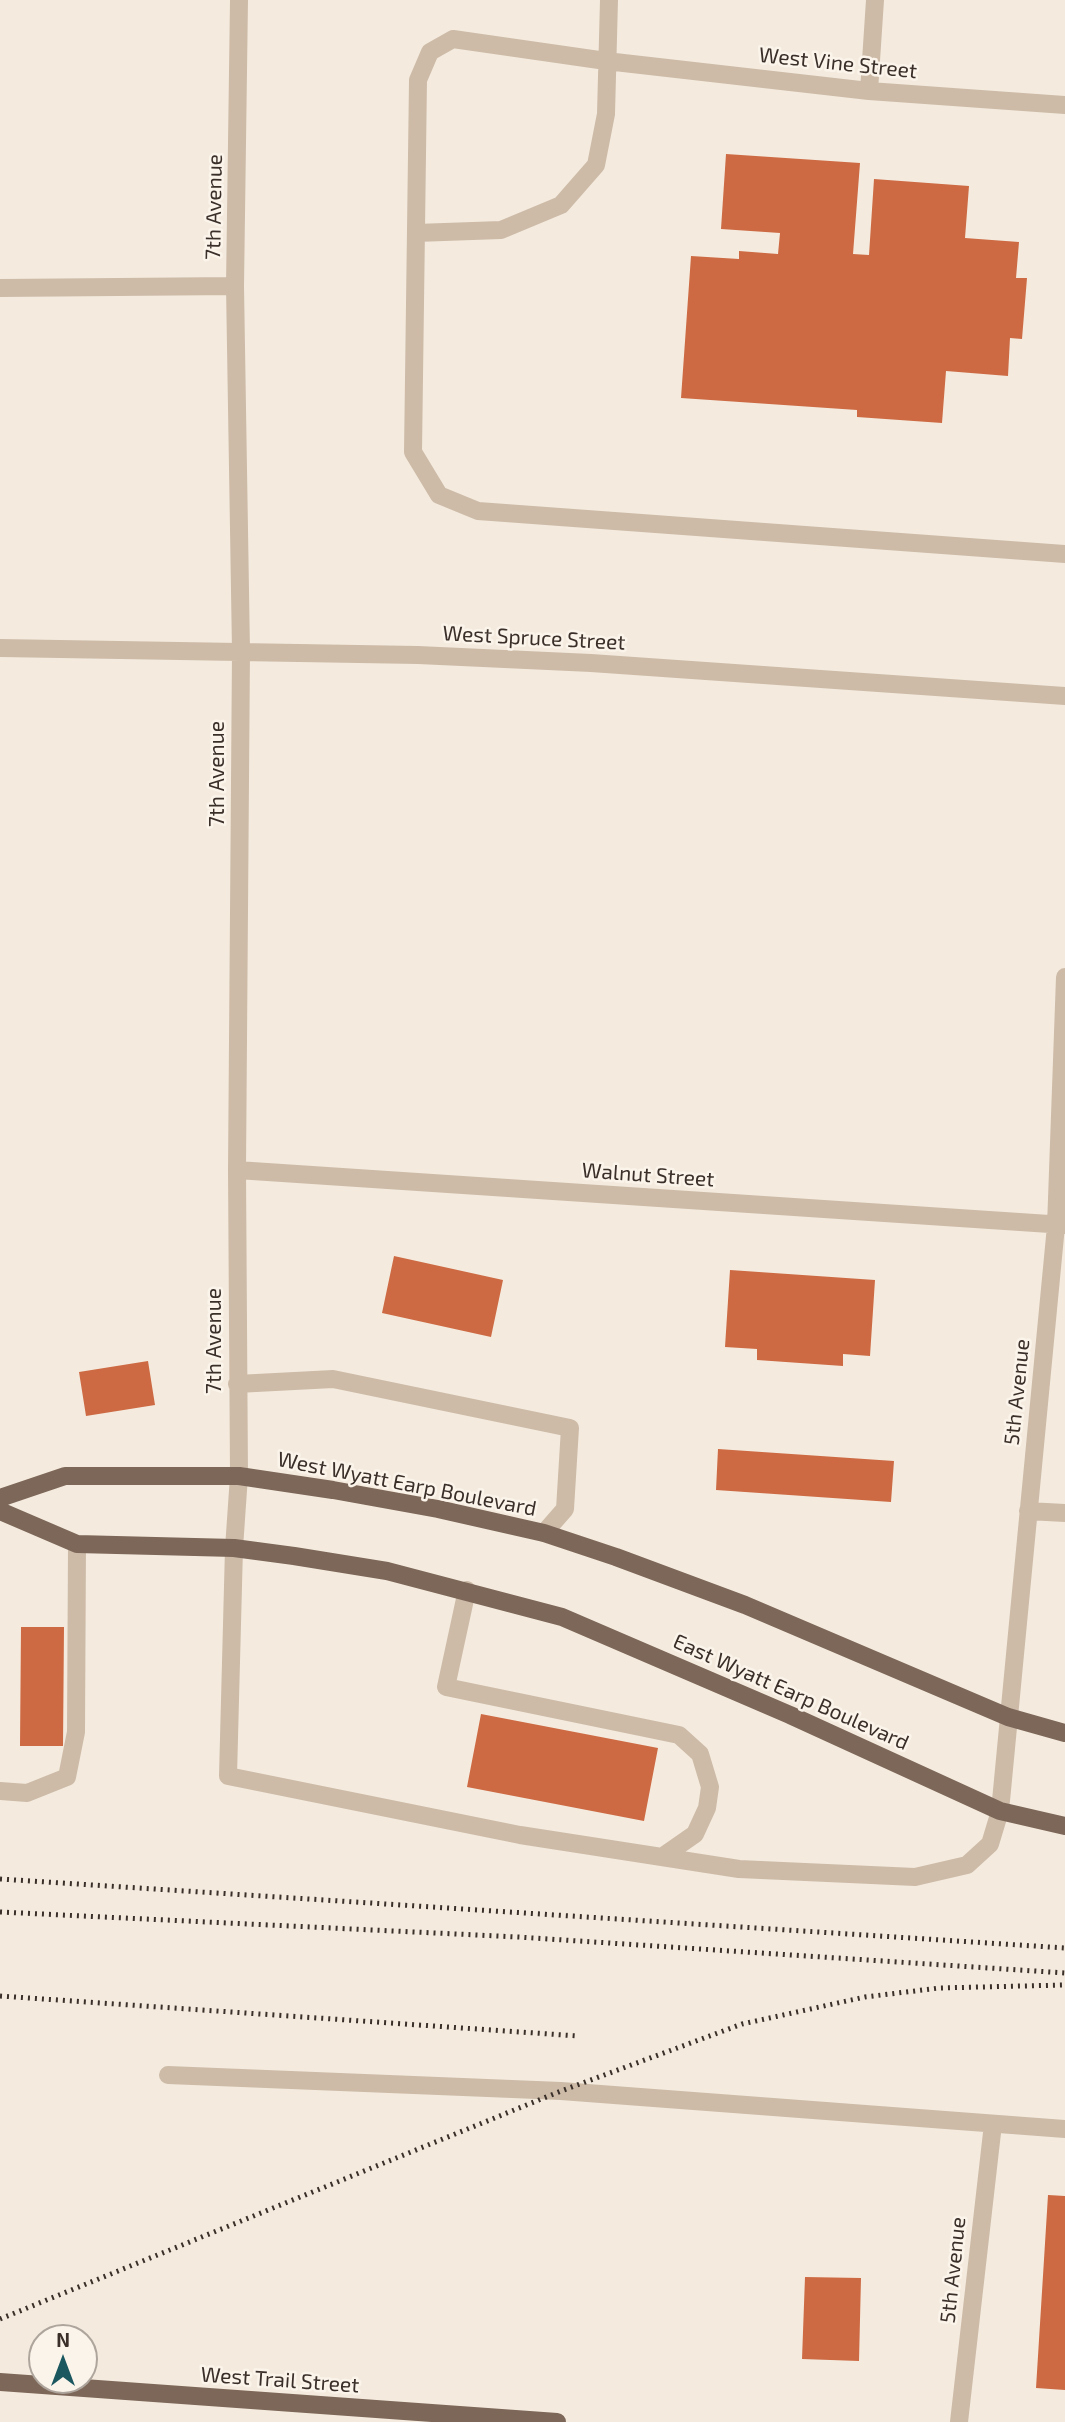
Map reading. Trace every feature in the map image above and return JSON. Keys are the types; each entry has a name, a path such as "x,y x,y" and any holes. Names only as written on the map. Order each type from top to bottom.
{"main road":[{"name":"West Wyatt Earp Boulevard","path":"0,1498 65,1476 239,1476 425,1507 544,1533 629,1561 745,1605 1008,1717 1065,1733"},
{"path":"0,1511 78,1544 234,1548 387,1571 467,1590"},
{"name":"East Wyatt Earp Boulevard","path":"467,1590 562,1617 790,1715 1000,1811"},
{"path":"1000,1811 1065,1826"},
{"name":"West Trail Street","path":"0,2382 557,2422"}],"street":[{"name":"7th Avenue","path":"239,0 235,286 241,651 237,1170 239,1476 234,1548 228,1776 520,1835 662,1857"},
{"path":"416,233 501,230 561,205 596,164 606,114 609,0"},
{"path":"869,91 875,0"},
{"name":"West Vine Street","path":"1065,105 869,91 606,61 453,39 430,52 418,80 413,452 439,495 478,511 1065,554"},
{"path":"0,288 235,286"},
{"name":"West Spruce Street","path":"0,648 418,655 591,663 1065,696"},
{"name":"5th Avenue","path":"662,1857 739,1869 915,1877 967,1865 990,1844 1000,1811 1028,1511 1061,1226 1065,977"},
{"name":"Walnut Street","path":"237,1170 1061,1226"},
{"path":"237,1384 333,1379 570,1428 565,1509 544,1533"},
{"path":"1028,1511 1065,1513"},
{"path":"0,1791 27,1793 67,1777 76,1732 78,1544"},
{"path":"467,1590 446,1687 679,1735 700,1754 710,1787 708,1808 695,1834 662,1857"},
{"path":"168,2075 561,2091 1065,2129"},
{"name":"5th Avenue","path":"959,2422 993,2124"}],"building":[{"path":"726,154 860,163 853,254 869,255 874,179 969,186 965,238 1019,242 1016,278 1027,278 1022,339 1010,338 1008,376 946,371 942,423 857,417 857,410 681,398 691,256 739,259 739,251 778,254 780,233 721,229"},
{"path":"394,1256 503,1280 491,1337 382,1313"},
{"path":"730,1270 875,1280 870,1356 843,1354 843,1366 757,1360 757,1349 725,1347"},
{"path":"148,1361 155,1405 86,1416 79,1372"},
{"path":"718,1449 894,1461 891,1502 716,1490"},
{"path":"21,1627 64,1627 63,1746 20,1746"},
{"path":"481,1714 658,1748 644,1821 467,1787"},
{"path":"1048,2195 1065,2196 1065,2390 1036,2388"},
{"path":"805,2277 861,2278 859,2361 802,2359"}],"railway":[{"path":"0,1879 1065,1948"},
{"path":"0,1912 518,1937 1065,1973"},
{"path":"0,2319 561,2091 742,2024 865,1997 939,1988 1065,1985"},
{"path":"0,1996 578,2036"}]}
